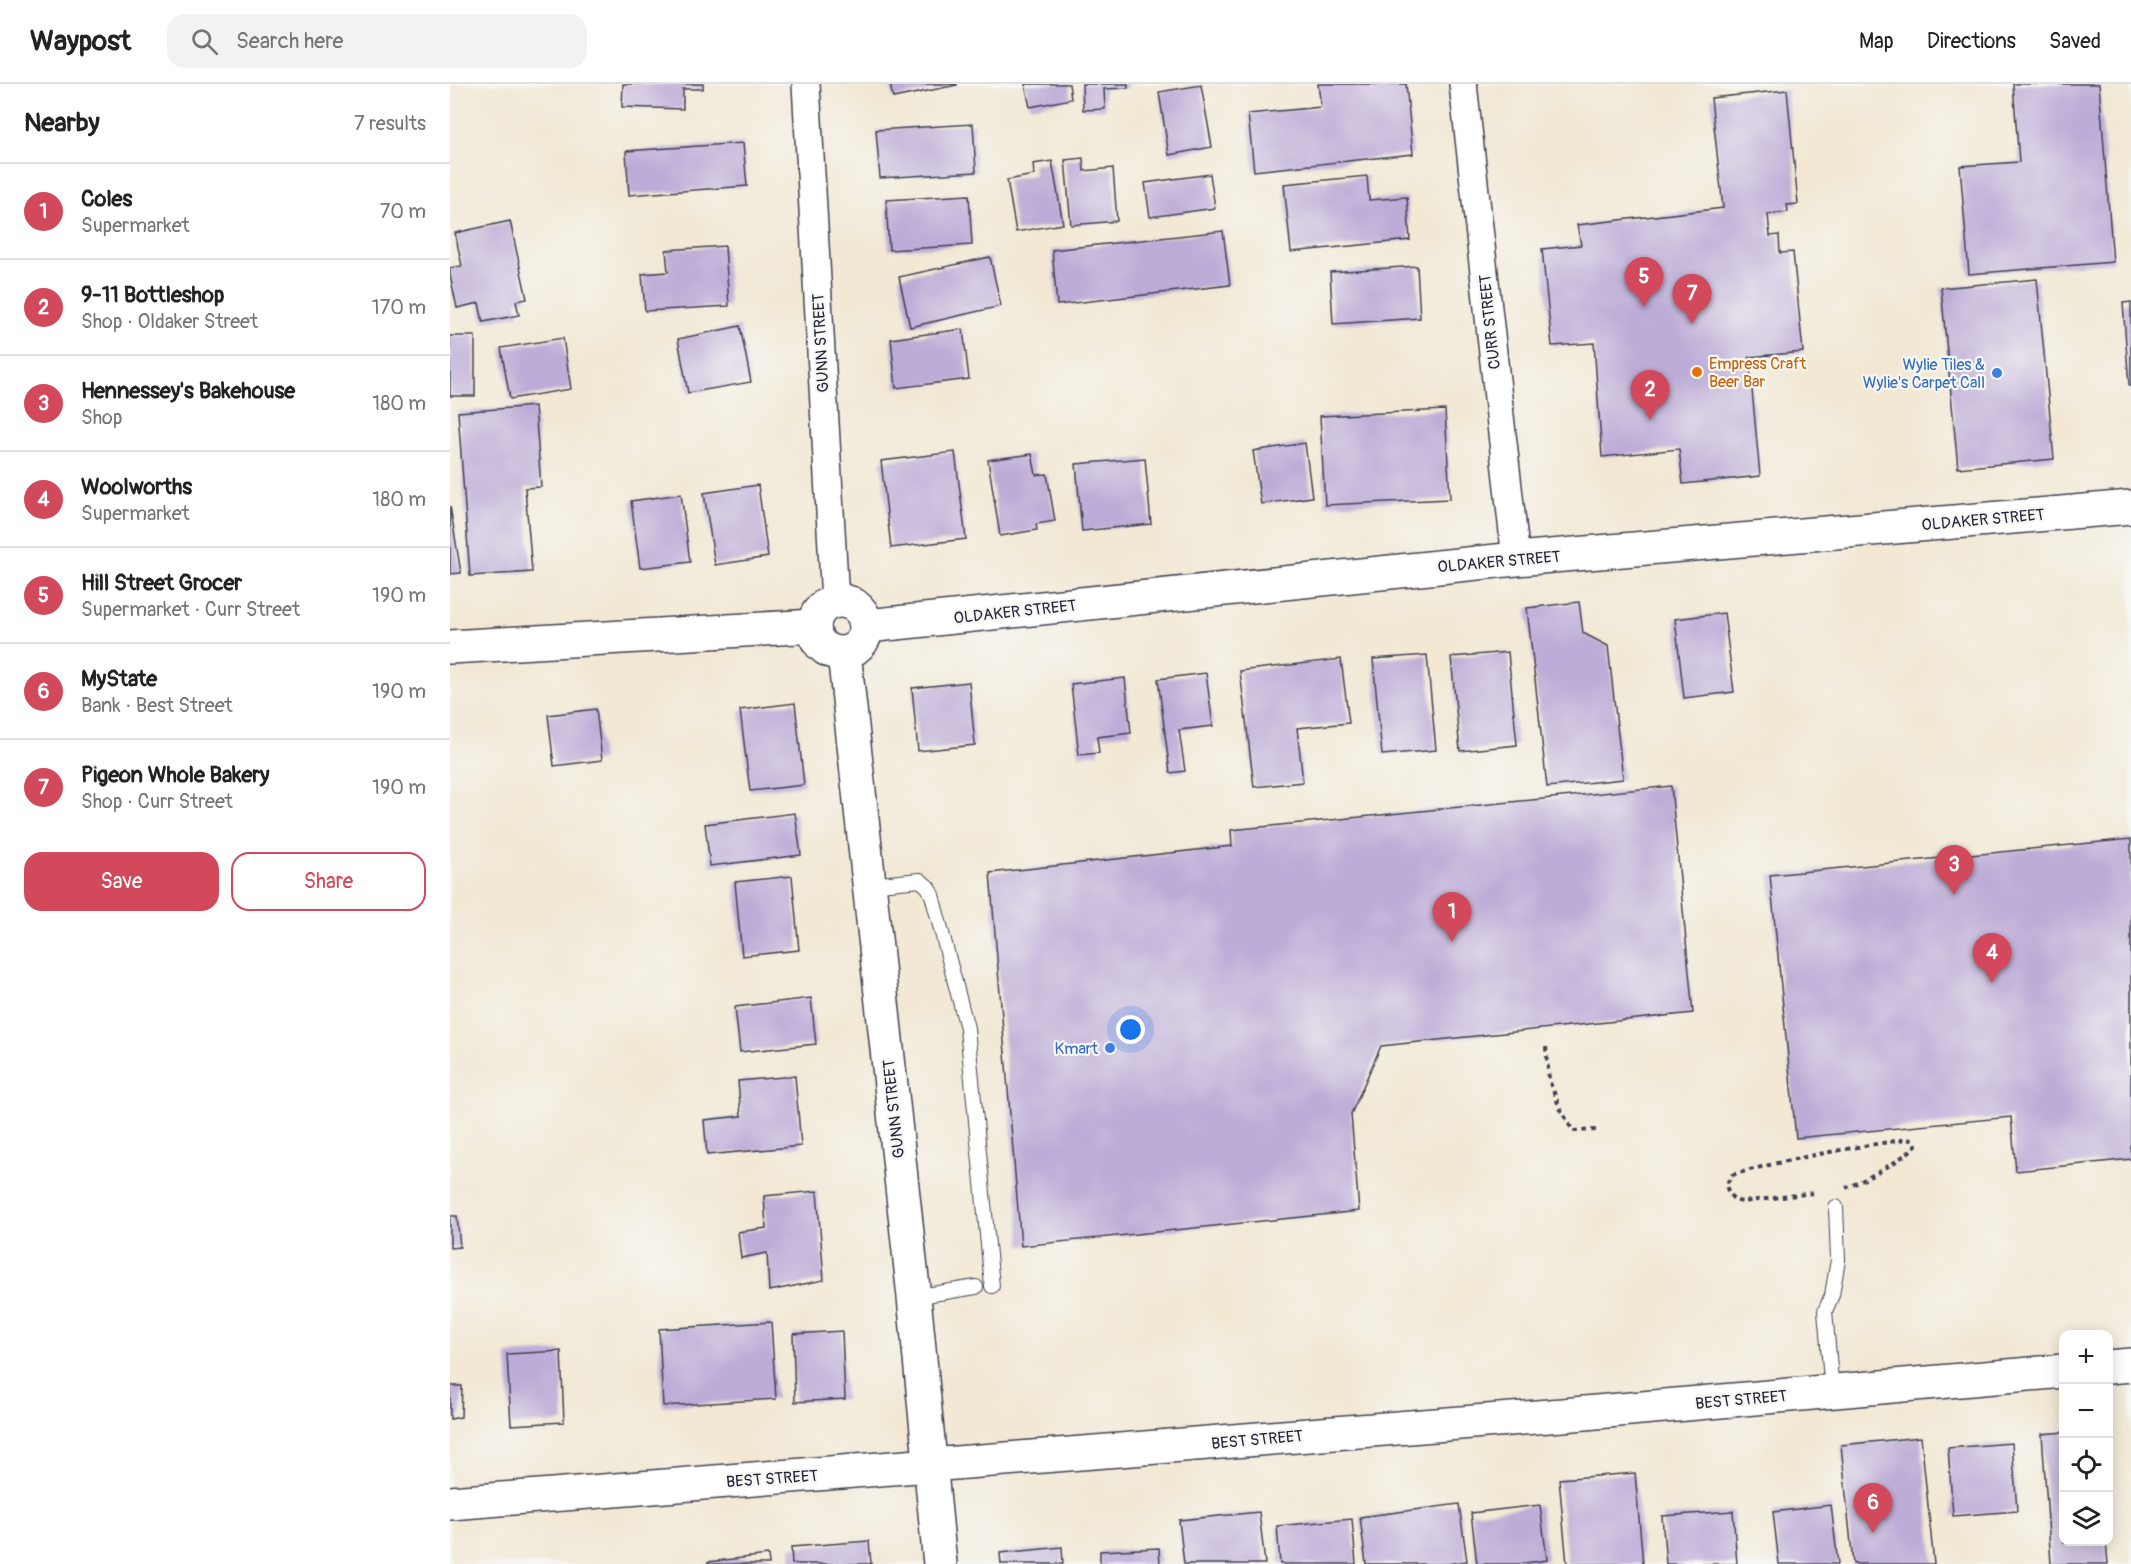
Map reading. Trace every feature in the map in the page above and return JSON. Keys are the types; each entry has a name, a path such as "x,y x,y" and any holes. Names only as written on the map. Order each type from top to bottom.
{"main road":[{"name":"OLDAKER STREET","path":"867,626 1515,559 2131,507"},
{"path":"835,601 853,603 860,610 867,626 865,636 853,651 834,653 826,649 815,635 815,618 826,604 835,601"},
{"path":"450,647 814,626"},
{"name":"GUNN STREET","path":"844,653 914,1297 940,1564"},
{"path":"2113,1366 2131,1365"},
{"name":"BEST STREET","path":"450,1503 930,1466 2059,1371"}],"street":[{"name":"GUNN STREET","path":"806,84 835,601"},
{"name":"CURR STREET","path":"1463,84 1515,559"}],"lane":[{"path":"869,885 920,880 928,887 932,895 967,1028 992,1286"},
{"path":"1832,1391 1825,1311 1832,1295 1838,1260 1836,1208"},
{"path":"914,1297 976,1287"}],"path":[{"path":"1546,1047 1549,1080 1560,1108 1573,1131 1598,1130"},
{"path":"1824,1192 1742,1202 1730,1196 1726,1185 1732,1175 1756,1168 1836,1150 1908,1139 1914,1141 1916,1145 1894,1162 1844,1189"},
{"path":"1813,1193 1814,1202"}],"building":[{"path":"623,84 703,84 703,89 683,89 683,109 622,107"},
{"path":"890,84 957,84 957,85 893,98"},
{"path":"1025,84 1069,84 1071,99 1030,107"},
{"path":"1082,84 1128,84 1128,88 1104,89 1105,109 1083,110"},
{"path":"1318,84 1406,84 1413,154 1254,171 1248,114 1321,107"},
{"path":"2013,84 2099,84 2113,262 1969,274 1960,166 2019,162"},
{"path":"1201,85 1212,147 1169,155 1159,92"},
{"path":"1787,90 1798,204 1787,205 1788,212 1768,214 1770,236 1779,235 1780,253 1793,252 1803,352 1749,357 1760,476 1683,484 1679,449 1602,457 1594,343 1552,346 1542,249 1581,245 1577,225 1723,208 1711,98"},
{"path":"973,124 976,172 880,178 876,130"},
{"path":"743,143 747,186 629,195 626,151"},
{"path":"1083,158 1084,171 1113,168 1117,221 1071,225 1065,160"},
{"path":"1052,161 1063,224 1016,232 1007,180 1034,175 1033,164"},
{"path":"1210,174 1215,208 1150,217 1145,183"},
{"path":"1367,176 1369,200 1407,197 1410,240 1291,252 1284,184"},
{"path":"969,195 972,245 889,250 886,200"},
{"path":"510,221 527,299 516,301 519,315 483,322 479,303 457,308 450,268 462,266 455,233"},
{"path":"1223,231 1230,285 1057,305 1052,250"},
{"path":"725,246 729,306 645,311 642,274 668,272 666,250"},
{"path":"990,257 1001,306 910,327 899,277"},
{"path":"1417,266 1420,318 1333,324 1330,272"},
{"name":"Wylie Tiles & Wylie's Carpet Call","path":"2037,279 2054,459 1958,468 1941,288"},
{"path":"2131,302 2131,386 2129,386 2123,303"},
{"path":"740,326 751,382 688,393 678,339"},
{"path":"963,329 969,379 896,388 891,339"},
{"path":"450,336 475,336 475,396 450,396"},
{"path":"563,338 571,389 510,399 501,348"},
{"path":"535,406 541,487 525,488 532,572 470,576 458,412"},
{"path":"1445,410 1450,499 1325,505 1320,416"},
{"path":"1305,443 1312,497 1261,504 1253,451"},
{"path":"955,452 966,539 891,548 881,461"},
{"path":"1032,454 1036,475 1047,474 1055,521 1036,524 1037,530 1000,536 988,460"},
{"path":"1145,458 1151,524 1082,531 1076,464"},
{"path":"758,485 768,557 715,565 704,493"},
{"path":"681,494 690,562 640,568 631,501"},
{"path":"450,506 461,573 450,574"},
{"path":"1579,602 1583,633 1608,646 1623,779 1547,787 1527,608"},
{"path":"1724,613 1734,692 1684,698 1675,619"},
{"path":"1508,652 1517,745 1460,751 1451,657"},
{"path":"1427,655 1436,750 1382,755 1373,659"},
{"path":"1341,659 1349,723 1297,728 1303,782 1254,787 1240,671"},
{"path":"1206,673 1213,726 1179,730 1185,771 1170,773 1158,679"},
{"path":"1125,678 1131,733 1097,737 1099,753 1079,755 1071,684"},
{"path":"969,682 975,745 918,751 912,688"},
{"path":"795,703 804,785 750,791 740,710"},
{"path":"596,709 602,760 554,766 548,715"},
{"path":"1671,786 1693,1013 1381,1046 1351,1114 1359,1211 1021,1246 990,873 1232,846 1231,830"},
{"path":"795,813 801,855 710,866 705,824"},
{"path":"2131,839 2131,1159 2016,1171 2011,1117 1796,1138 1770,875"},
{"path":"792,876 799,950 742,956 735,882"},
{"path":"811,998 816,1044 740,1052 735,1007"},
{"path":"795,1076 801,1146 707,1155 704,1120 741,1116 738,1081"},
{"path":"817,1191 824,1280 769,1291 767,1253 741,1258 738,1232 766,1228 764,1196"},
{"path":"450,1216 457,1216 460,1247 450,1248"},
{"path":"771,1322 776,1399 663,1406 659,1329"},
{"path":"842,1331 845,1399 795,1402 793,1334"},
{"path":"561,1351 564,1422 511,1425 507,1354"},
{"path":"450,1386 462,1386 461,1417 450,1419"},
{"path":"2059,1432 2059,1546 2106,1546 2108,1564 2051,1564 2042,1434"},
{"path":"1921,1437 1934,1564 1853,1564 1841,1445"},
{"path":"2012,1443 2017,1511 1953,1516 1948,1448"},
{"path":"1635,1473 1643,1564 1567,1564 1559,1479"},
{"path":"1459,1504 1467,1561 1447,1564 1366,1564 1360,1517"},
{"path":"1540,1505 1547,1560 1518,1564 1477,1564 1471,1513"},
{"path":"1831,1505 1838,1564 1779,1564 1773,1512"},
{"path":"1733,1511 1737,1564 1666,1564 1662,1516"},
{"path":"1259,1512 1265,1564 1184,1564 1179,1520"},
{"path":"1352,1519 1356,1564 1280,1564 1277,1526"},
{"path":"869,1541 871,1564 792,1564 791,1547"},
{"path":"1062,1547 1063,1564 1001,1564 1000,1553"},
{"path":"1159,1548 1160,1564 1100,1564 1100,1551"},
{"path":"768,1555 769,1564 708,1564 708,1562"}],"place":[{"name":"Hill Street Grocer","path":"1644,307"},
{"name":"Pigeon Whole Bakery","path":"1692,324"},
{"name":"Empress Craft Beer Bar","path":"1697,372"},
{"name":"Wylie Tiles & Wylie's Carpet Call","path":"1997,373"},
{"name":"9-11 Bottleshop","path":"1650,420"},
{"name":"Hennessey's Bakehouse","path":"1954,895"},
{"name":"Coles","path":"1452,942"},
{"name":"Woolworths","path":"1992,983"},
{"name":"Kmart","path":"1110,1048"},
{"name":"MyState","path":"1873,1533"}]}
